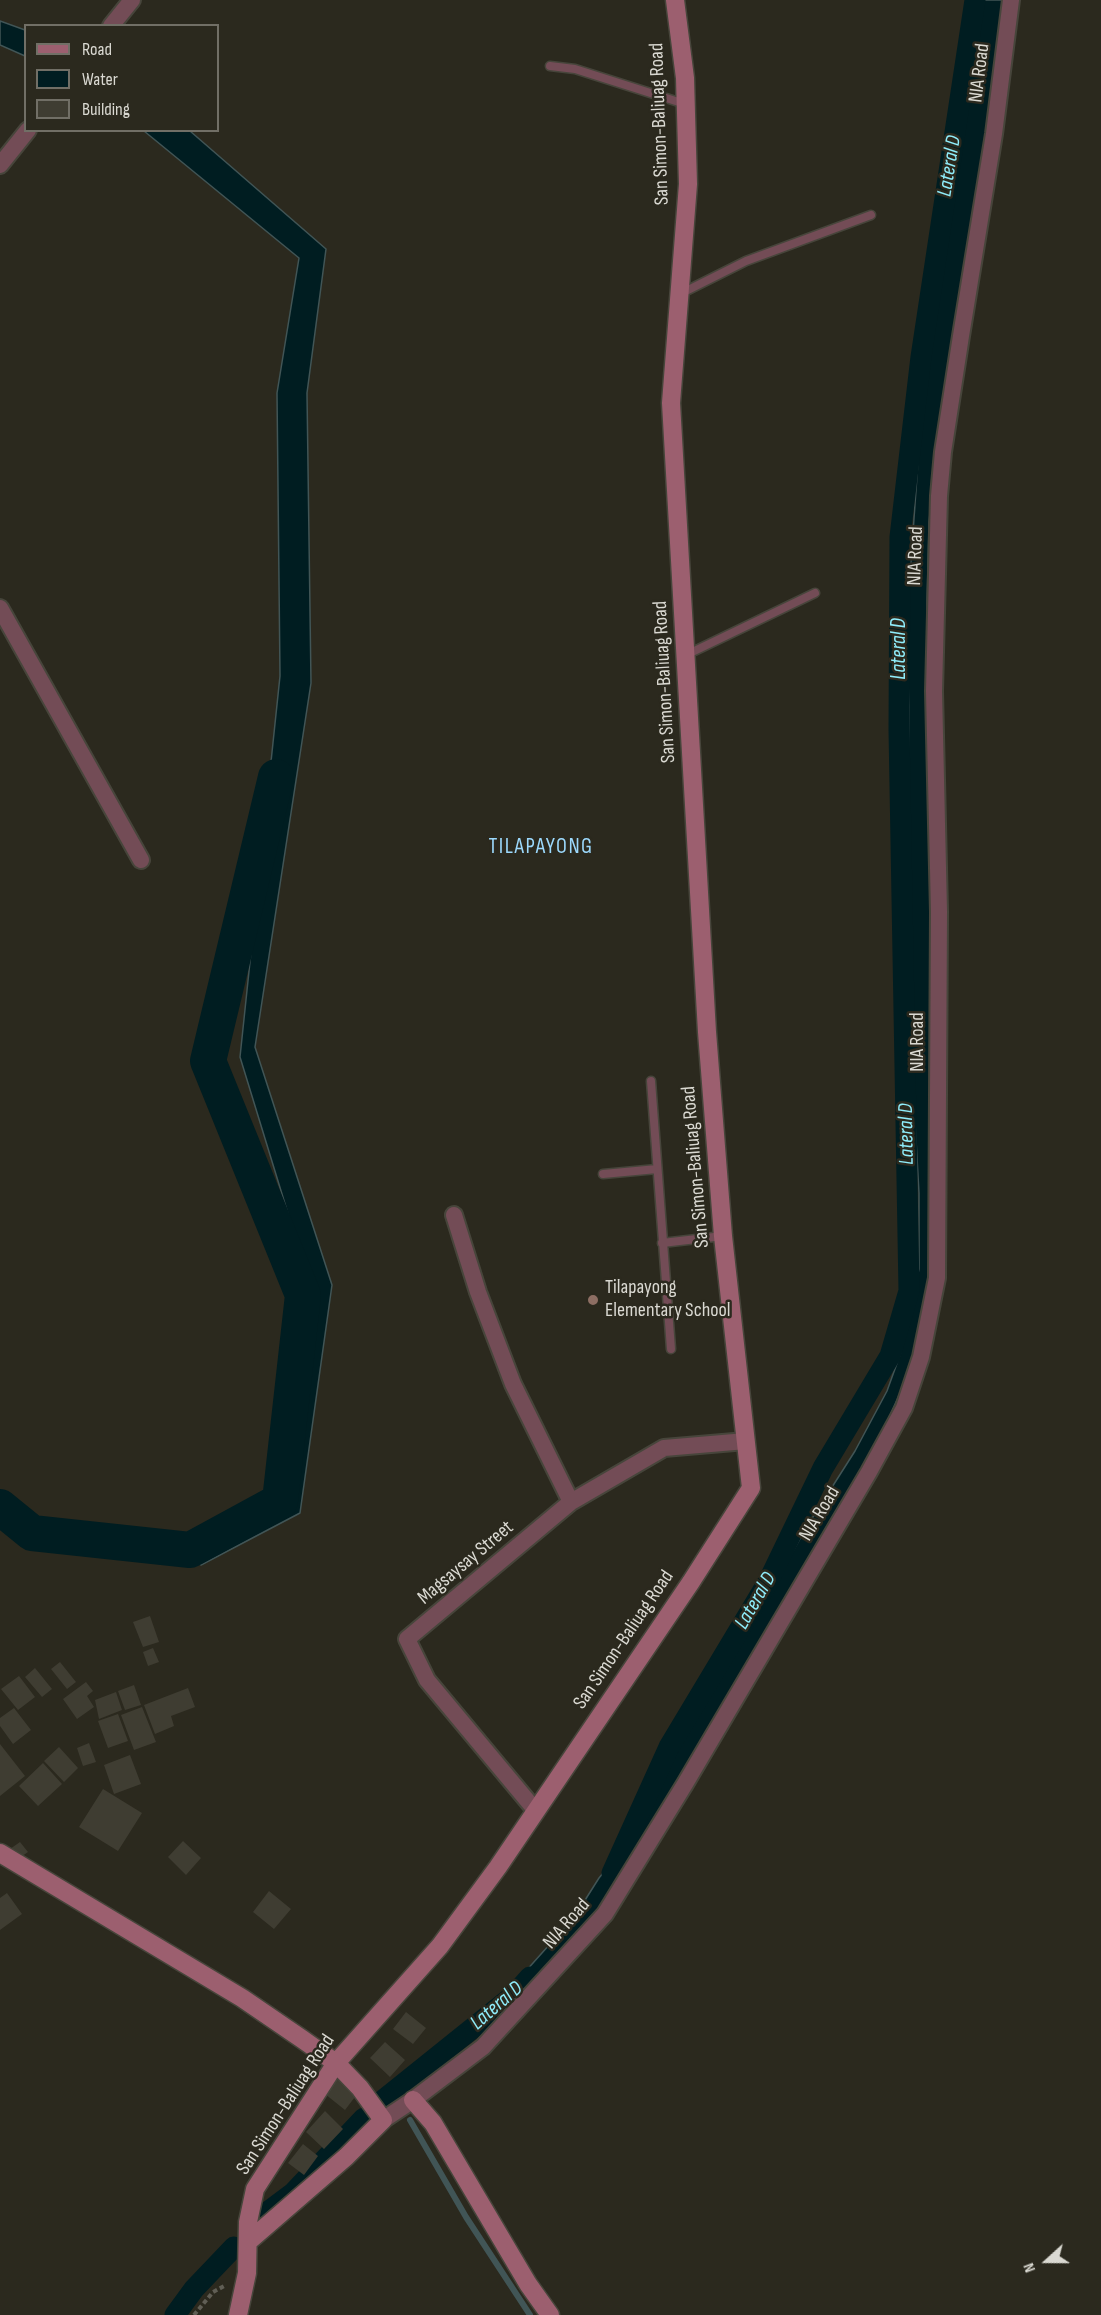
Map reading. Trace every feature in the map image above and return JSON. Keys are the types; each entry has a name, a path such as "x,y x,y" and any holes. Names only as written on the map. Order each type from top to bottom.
{"main road":[{"name":"San Simon-Baliuag Road","path":"238,2315 247,2273 249,2222 255,2189 336,2063 440,1946 536,1811 691,1582 751,1488 723,1236 707,1032 671,403 688,184 684,78 675,0"},
{"path":"0,1853 242,1998 336,2063 360,2088 383,2120 346,2157 249,2241"},
{"path":"413,2100 433,2123 549,2315"}],"street":[{"path":"113,24 132,0"},
{"name":"NIA Road","path":"383,2120 483,2047 605,1914 667,1814 884,1446 904,1408 921,1357 938,1278 939,912 934,690 939,496 955,371 994,134 1011,0"},
{"path":"0,165 26,132"},
{"path":"0,608 141,860"},
{"path":"454,1215 478,1293 513,1384 571,1502"},
{"name":"Magsaysay Street","path":"536,1811 427,1680 407,1639 571,1502 664,1448 746,1441"}],"lane":[{"path":"550,66 575,69 685,104"},
{"path":"680,294 746,261 871,215"},
{"path":"686,655 815,593"},
{"path":"651,1081 671,1349"},
{"path":"603,1174 657,1169"},
{"path":"662,1243 723,1236"}],"path":[{"path":"194,2315 213,2292 247,2273"}],"water":[{"name":"Lateral D","path":"982,0 1003,0 983,158 938,436 929,522 927,603 931,802 929,1296 907,1378 879,1439 638,1852 599,1911 516,2002 508,1991 575,1916 599,1878 634,1835 663,1775 720,1673 754,1621 806,1528 855,1451 887,1391 900,1355 919,1269 919,1193 909,1015 911,939 909,706 906,633 922,404 969,92 977,53"},
{"path":"0,21 24,30 24,56 0,45"},
{"path":"145,132 191,132 326,249 307,393 311,683 255,1047 332,1285 300,1513 201,1565 190,1550 280,1501 312,1292 240,1057 280,676 277,393 299,258"}],"building":[{"path":"150,1616 159,1642 143,1647 133,1622"},
{"path":"153,1648 159,1662 148,1666 143,1652"},
{"path":"60,1662 76,1682 67,1689 51,1669"},
{"path":"35,1668 52,1689 42,1697 25,1677"},
{"path":"19,1676 35,1697 18,1710 1,1689"},
{"path":"86,1682 93,1691 87,1696 94,1707 77,1719 63,1699"},
{"path":"134,1685 141,1705 125,1710 118,1691"},
{"path":"188,1688 195,1707 171,1716 174,1726 155,1734 144,1705"},
{"path":"116,1692 122,1710 99,1719 95,1700"},
{"path":"142,1707 156,1742 134,1750 121,1715"},
{"path":"14,1708 31,1730 13,1744 0,1726 0,1718"},
{"path":"118,1714 128,1741 108,1748 98,1721"},
{"path":"89,1743 96,1762 83,1766 77,1748"},
{"path":"0,1744 25,1776 0,1796"},
{"path":"59,1747 78,1768 64,1782 44,1761"},
{"path":"130,1755 141,1784 114,1794 104,1765"},
{"path":"43,1763 62,1784 38,1806 19,1786"},
{"path":"103,1789 142,1813 118,1851 79,1827"},
{"path":"183,1841 201,1858 186,1875 168,1857"},
{"path":"20,1842 28,1852 18,1859 10,1849"},
{"path":"269,1891 291,1909 274,1929 253,1912"},
{"path":"7,1893 22,1914 0,1930 0,1898"},
{"path":"406,2012 426,2028 413,2044 393,2029"},
{"path":"385,2042 405,2060 390,2077 370,2058"},
{"path":"339,2077 358,2093 345,2110 325,2094"},
{"path":"325,2111 343,2129 324,2149 306,2132"},
{"path":"303,2144 318,2156 304,2175 288,2163"}],"waterway":[{"name":"Lateral D","path":"612,1873 669,1747 768,1582 823,1468 890,1356 909,1291 899,729 900,537 921,357 975,0"},
{"path":"0,1507 32,1533 190,1550 280,1501 303,1295 208,1061 276,777"},
{"name":"Lateral D","path":"382,2101 514,1995 530,1977"},
{"path":"391,2093 396,2101"},
{"name":"Lateral D","path":"269,2211 293,2193 364,2118"},
{"path":"410,2120 466,2217 530,2315"},
{"name":"Lateral D","path":"175,2315 194,2289 234,2247"}],"place":[{"name":"Tilapayong Elementary School","path":"593,1300"}],"district":[{"name":"TILAPAYONG","path":"541,847"}]}
